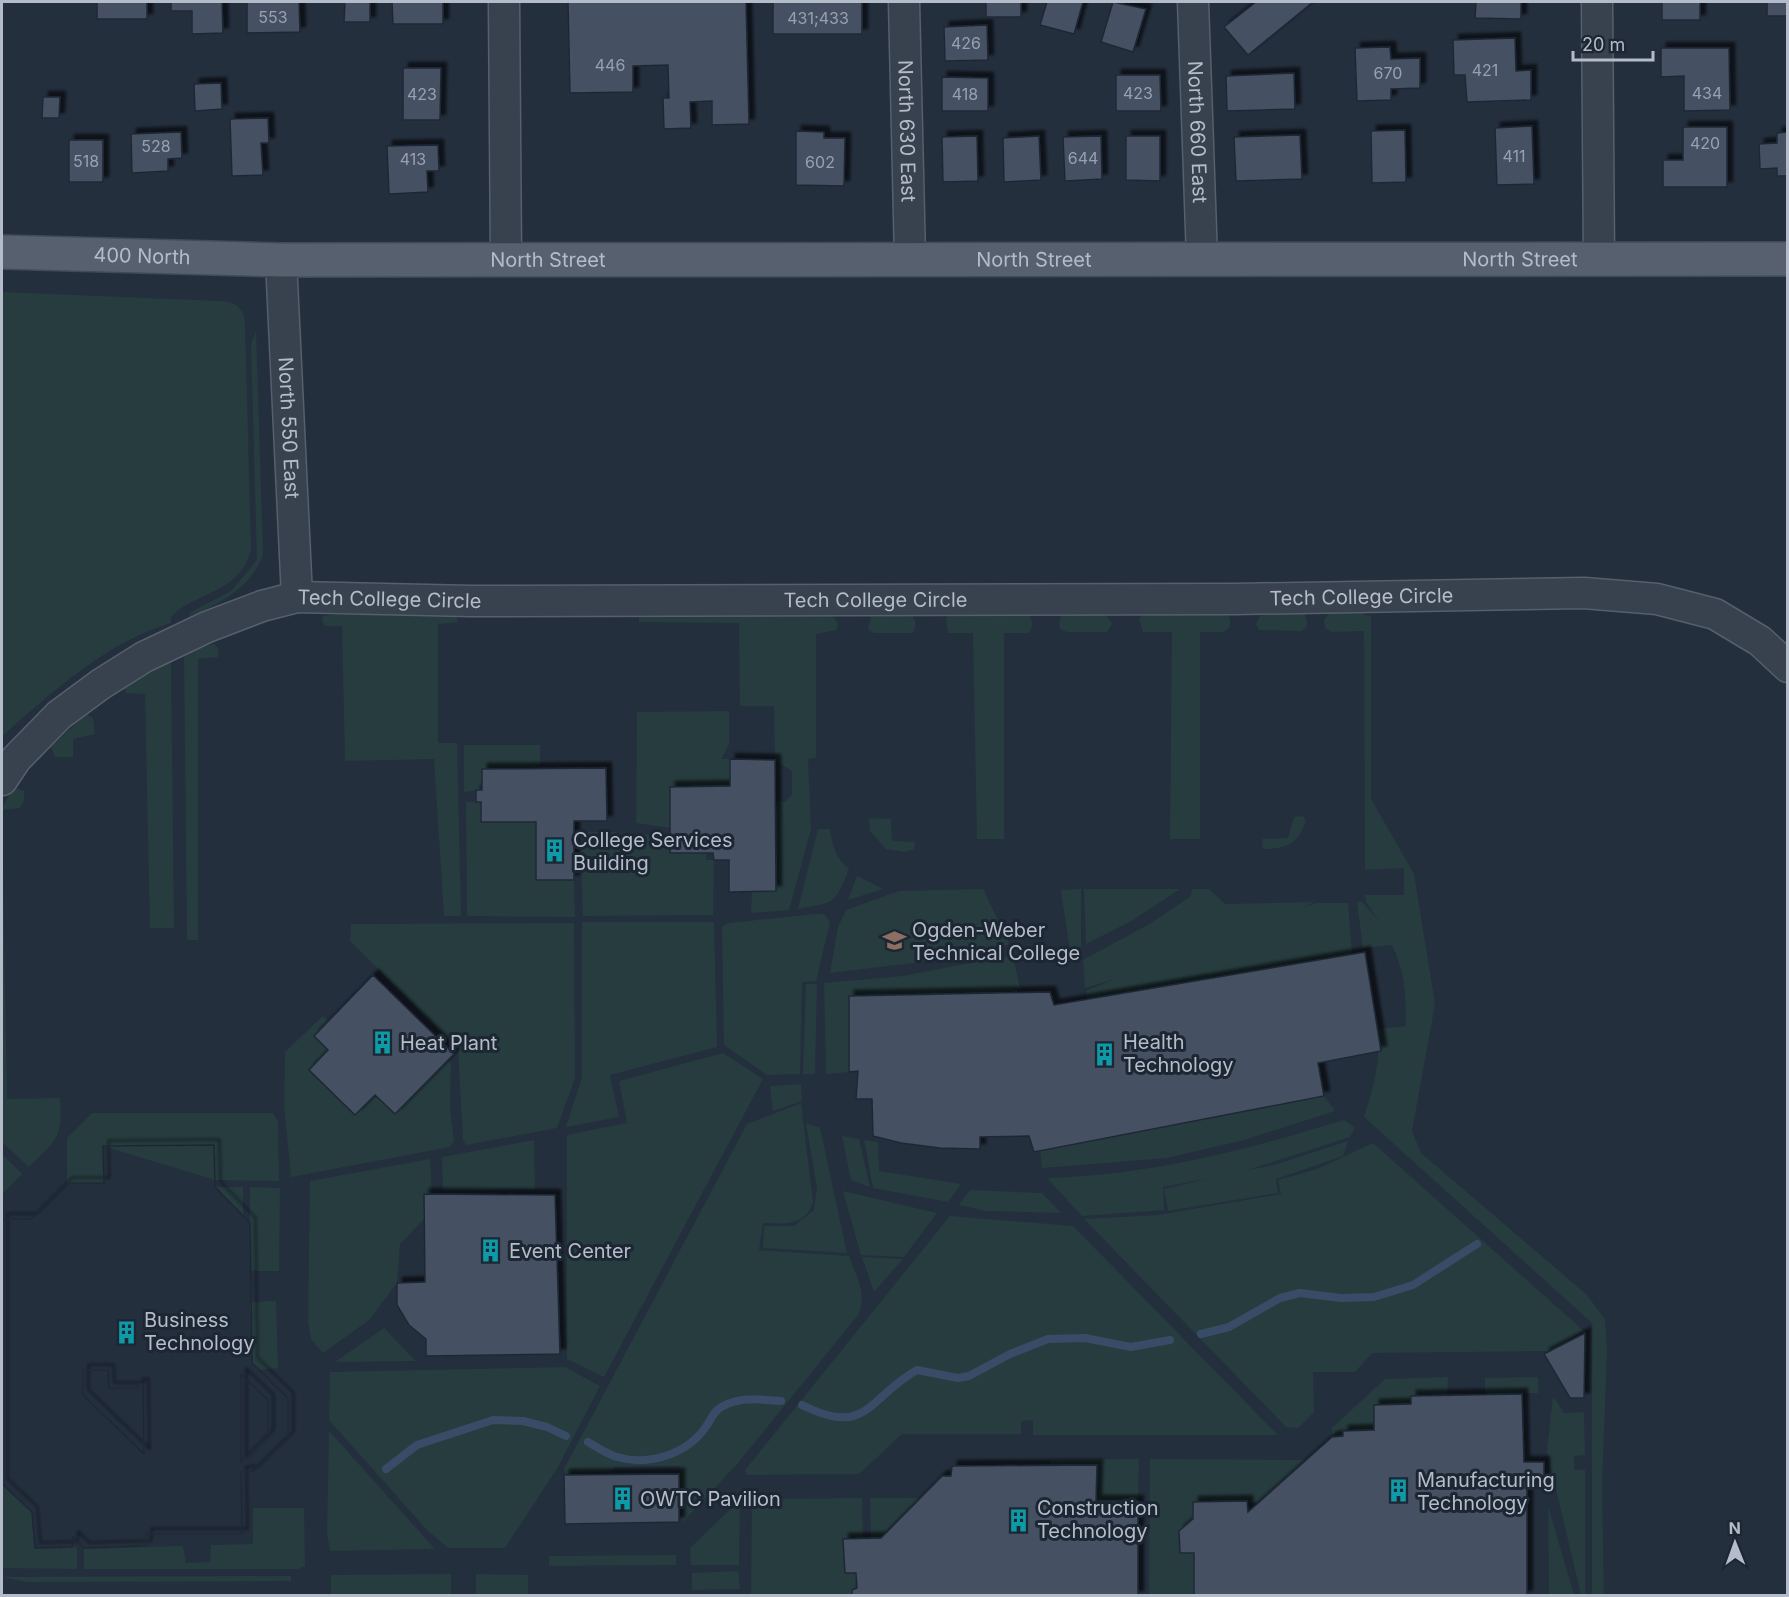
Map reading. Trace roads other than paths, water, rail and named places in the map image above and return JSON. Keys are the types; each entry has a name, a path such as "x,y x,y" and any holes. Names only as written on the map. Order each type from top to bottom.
{"main road":[{"name":"400 North","path":"2,252 281,260"},
{"name":"North Street","path":"281,260 1788,259"}],"street":[{"path":"504,2 506,260"},
{"name":"North 630 East","path":"904,2 910,259"},
{"path":"1597,2 1599,259"},
{"name":"North 660 East","path":"1194,3 1202,259"},
{"name":"North 550 East","path":"281,260 297,597"},
{"name":"Tech College Circle","path":"2,780 16,759 59,715 109,678 144,657 225,619 297,597 471,601 1235,599 1584,593 1658,599 1714,614 1760,641 1788,668"}],"waterway":[{"path":"1201,1334 1229,1327 1280,1298 1300,1293 1341,1298 1374,1297 1413,1285 1477,1244"},
{"path":"802,1405 824,1414 841,1417 854,1416 866,1410 900,1381 917,1370 958,1378 969,1376 1010,1354 1048,1339 1085,1338 1131,1347 1170,1340"},
{"path":"588,1442 617,1457 653,1459 687,1445 697,1437 724,1405 749,1399 781,1401"},
{"path":"386,1469 417,1445 493,1420 523,1421 547,1427 566,1436"}],"place":[{"name":"College Services Building","path":"555,851"},
{"name":"Ogden-Weber Technical College","path":"894,941"},
{"name":"Heat Plant","path":"382,1043"},
{"name":"Health Technology","path":"1105,1054"},
{"name":"Event Center","path":"491,1251"},
{"name":"Business Technology","path":"126,1332"},
{"name":"Manufacturing Technology","path":"1399,1491"},
{"name":"OWTC Pavilion","path":"622,1499"},
{"name":"Construction Technology","path":"1019,1520"}]}
